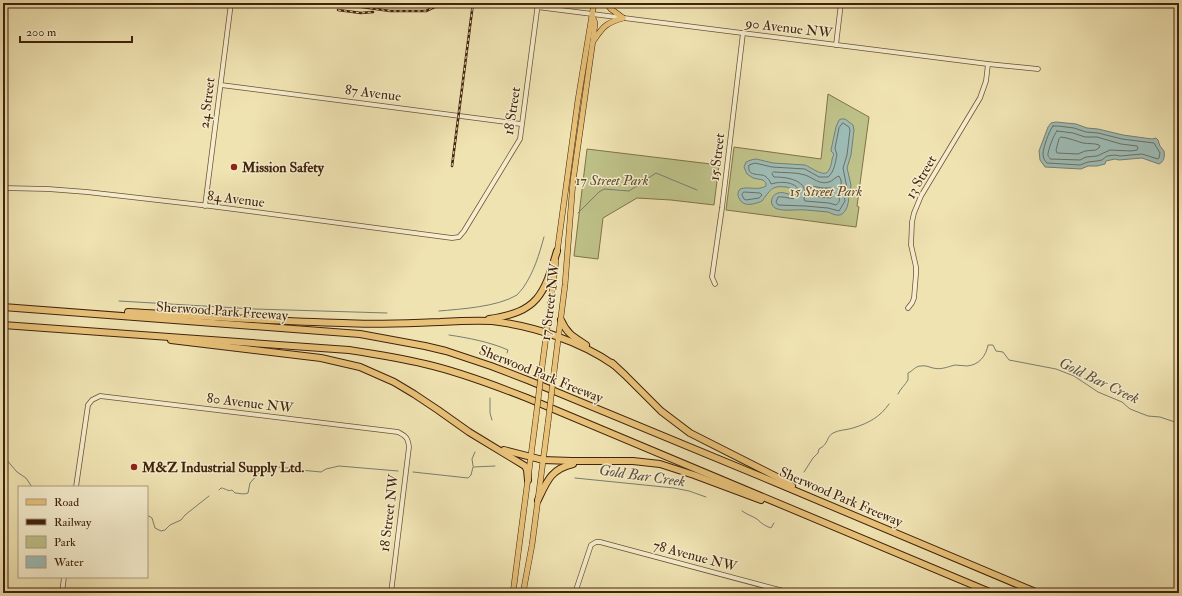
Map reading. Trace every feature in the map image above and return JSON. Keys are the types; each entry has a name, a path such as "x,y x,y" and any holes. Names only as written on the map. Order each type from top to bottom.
{"highway":[{"path":"476,321 512,315 524,310 538,298 545,286 557,251"},
{"name":"Sherwood Park Freeway","path":"3,307 353,334 425,346 467,358 512,374 1038,593"},
{"path":"64,312 105,311 343,324 476,321 492,322 513,325 558,337 590,350 614,365"},
{"path":"561,320 566,331 570,335 603,355 661,411 690,433 781,479 810,498"},
{"name":"Sherwood Park Freeway","path":"3,325 349,350 426,364 474,378 521,395 992,593"},
{"path":"147,335 167,340 321,358 360,367 394,382 469,432 525,466 528,480"},
{"path":"491,445 514,454 543,460 633,461 660,464 694,475 775,506 798,512"},
{"path":"538,500 546,482 555,471 568,465 594,461"}],"main road":[{"name":"17 Street NW","path":"513,593 557,251 578,100 594,3"},
{"path":"606,3 623,18"},
{"name":"17 Street NW","path":"523,593 532,545 561,320 573,181 595,23 592,14"},
{"path":"593,40 602,27 623,18"}],"street":[{"name":"24 Street","path":"206,206 231,3"},
{"path":"836,45 841,3"},
{"name":"90 Avenue NW","path":"538,5 623,18 1038,69"},
{"name":"18 Street","path":"464,232 520,139 538,5"},
{"name":"15 Street","path":"715,284 712,277 744,33"},
{"name":"13 Street","path":"908,308 912,304 914,298 916,274 911,237 914,213 921,196 980,98 985,85 988,64"},
{"name":"87 Avenue","path":"221,85 521,124"},
{"name":"84 Avenue","path":"3,188 87,192 452,238 459,236 464,232"},
{"name":"80 Avenue NW","path":"76,486 88,405 92,400 100,396 398,432 406,436"},
{"name":"18 Street NW","path":"391,593 409,447 406,436"},
{"name":"78 Avenue NW","path":"575,593 590,548 593,543 600,542 791,593"},
{"path":"62,593 64,578"}],"green space":[{"name":"15 Street Park","path":"828,94 869,117 857,206 859,207 856,227 726,210 734,147 821,159"},
{"name":"17 Street Park","path":"587,149 719,165 714,205 637,198 603,218 598,259 574,256"}],"water":[{"path":"841,119 845,119 853,125 854,130 851,155 847,168 851,185 848,194 849,200 842,214 836,215 828,212 782,210 775,208 771,202 772,198 776,194 782,193 796,195 797,193 795,191 786,187 774,188 762,201 756,203 746,204 741,201 738,197 738,192 740,189 760,188 766,186 766,183 763,180 753,178 747,174 744,167 746,162 751,160 756,159 773,163 805,165 821,173 827,172 830,168 834,154 831,150 836,127"},
{"path":"1051,123 1076,124 1087,128 1123,135 1152,139 1156,138 1164,151 1164,159 1159,164 1142,158 1115,159 1106,161 1105,164 1088,166 1081,169 1045,167 1040,160 1039,151 1048,127"}],"waterway":[{"path":"578,213 604,189 629,191 656,173 697,190"},
{"path":"439,311 489,305 517,295 527,282 533,270 544,237"},
{"path":"119,301 255,309 387,313"},
{"path":"449,335 494,345 508,350 507,353"},
{"name":"Gold Bar Creek","path":"898,394 908,380 908,373 917,367 924,366 939,369 955,365 967,366 975,364 984,356 988,345 993,345 996,351 1003,352 1009,360 1056,369 1074,376 1098,392 1122,402 1130,409 1148,416 1160,417 1179,424"},
{"path":"490,398 490,413 492,420"},
{"name":"Gold Bar Creek","path":"804,472 829,436 835,432 853,428 869,422 882,413 889,404"},
{"path":"473,466 472,459 475,452"},
{"name":"Gold Bar Creek","path":"3,459 5,458 17,472 26,478 31,486"},
{"name":"Gold Bar Creek","path":"219,490 221,488 229,491 232,490 235,493 248,493 250,483 267,466 291,467 299,468 300,470 321,472 326,469 339,466 398,471"},
{"name":"Gold Bar Creek","path":"413,472 468,478 471,475 473,467 495,466"},
{"name":"Gold Bar Creek","path":"575,478 674,488 706,497"},
{"name":"Gold Bar Creek","path":"148,516 152,518 155,528 161,531 165,530 170,525 181,520 209,496"},
{"name":"Gold Bar Creek","path":"742,511 771,528 774,523"}],"railway":[{"path":"334,3 390,11 426,11 443,3"},
{"path":"452,166 473,3"},
{"path":"338,10 361,13 373,12"}],"place":[{"name":"Mission Safety","path":"234,167"},
{"name":"M&Z Industrial Supply Ltd.","path":"134,467"}]}
